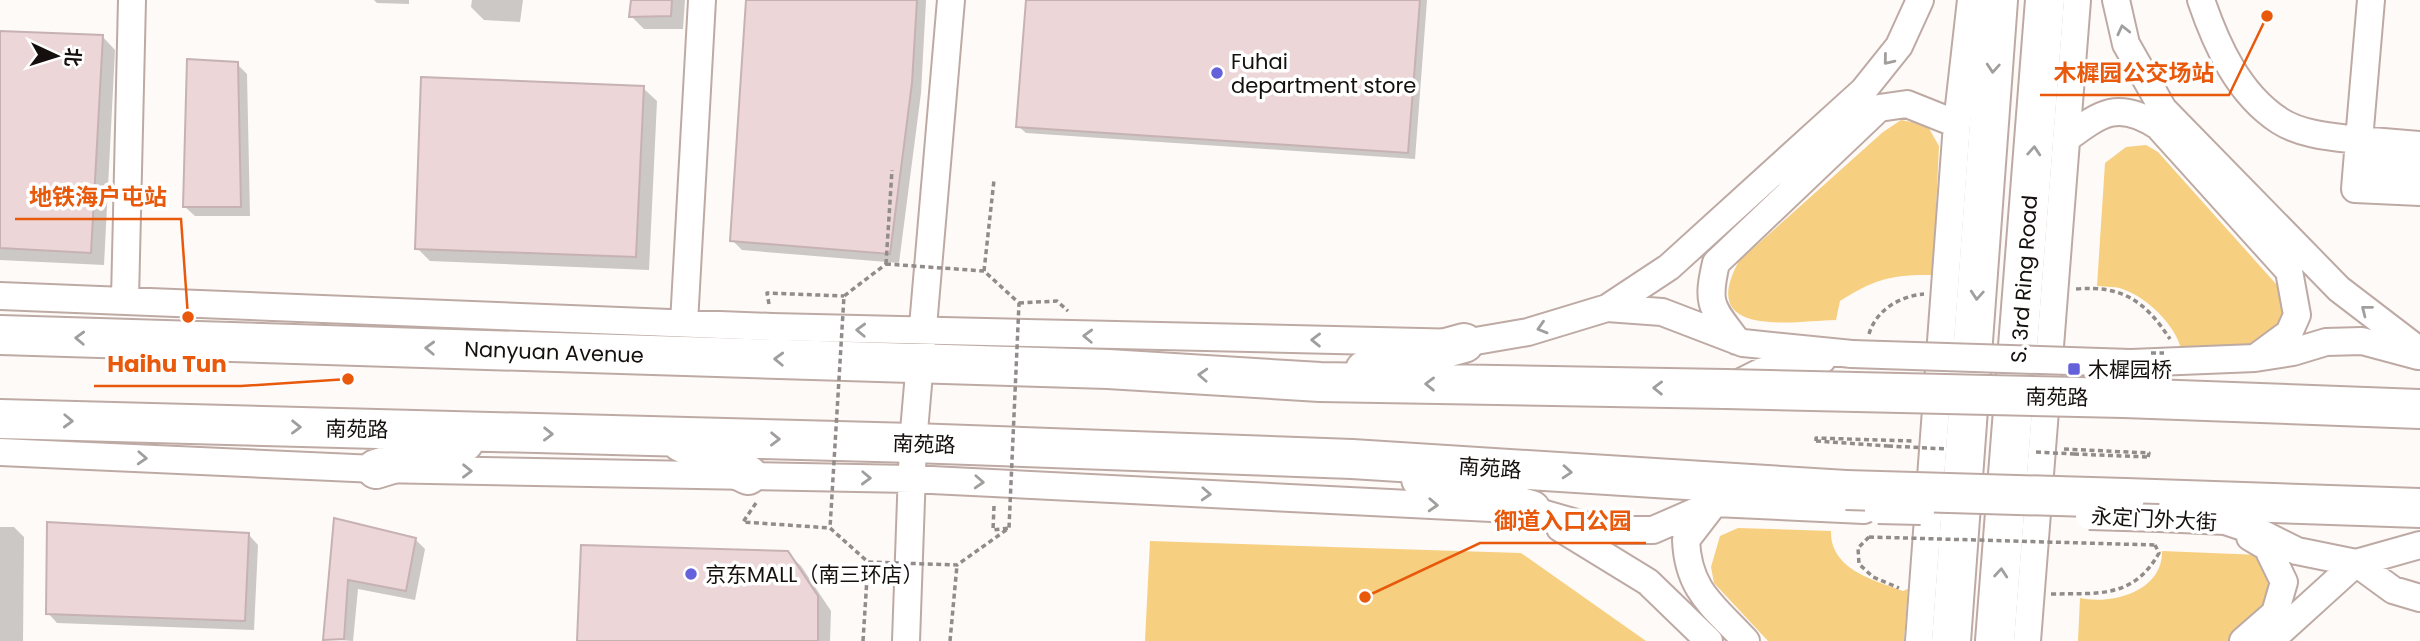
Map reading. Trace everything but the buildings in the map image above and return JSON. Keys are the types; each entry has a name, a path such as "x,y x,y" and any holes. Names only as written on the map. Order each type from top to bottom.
{"highway":[{"path":"1951,641 1998,0"},
{"name":"S. 3rd Ring Road","path":"1995,641 2045,0"},
{"name":"Nanyuan Avenue","path":"0,335 923,347"},
{"path":"1320,382 1465,343"},
{"name":"南苑路","path":"923,347 1108,369 1320,382 1726,389 2128,381"},
{"path":"2128,381 2420,409"},
{"name":"南苑路","path":"0,419 670,437 912,461 1352,459 1846,490"},
{"path":"376,470 496,432"},
{"path":"670,437 748,475"},
{"path":"1352,459 1531,510"},
{"name":"永定门外大街","path":"1846,490 2420,508"}],"street":[{"path":"125,299 132,0"},
{"path":"684,323 702,0"},
{"path":"906,641 912,461 951,0"},
{"path":"0,296 684,323 923,347 1465,343 1528,332 1607,308 1669,267 1863,91 1899,46 1920,0"},
{"path":"1919,641 1957,124 1971,0"},
{"path":"2027,641 2077,0"},
{"path":"2116,0 2126,44 2163,109 2339,289 2420,354"},
{"path":"2201,0 2214,37 2246,90 2280,122 2358,152 2420,167"},
{"path":"2371,0 2355,188 2420,192"},
{"path":"1737,341 1713,309 1709,291 1716,263 1879,108 1907,104 1957,124"},
{"path":"2066,139 2098,116 2118,110 2140,114 2158,126 2270,248 2289,271 2297,315 2289,333 2255,358"},
{"path":"2358,152 2420,145"},
{"path":"1607,308 1662,312 1737,341 1862,350"},
{"path":"2128,381 2293,352 2326,342 2362,341 2420,354"},
{"path":"1726,389 1763,371 1862,350"},
{"name":"南苑路","path":"1862,350 2128,381"},
{"path":"0,452 376,470 748,475 912,461 995,483 1531,510 1601,530 1653,530 1715,503"},
{"path":"1715,503 1686,540 1687,561 1695,585 1746,641"},
{"name":"永定门外大街","path":"1715,503 2225,521 2261,533 2297,551 2356,563 2420,545"},
{"path":"1531,510 1648,582 1709,641"},
{"path":"2225,521 2267,547 2284,582 2274,613 2243,641"},
{"path":"2270,641 2356,563 2400,594 2420,598"}],"path":[{"path":"886,264 892,170"},
{"path":"984,271 994,180"},
{"path":"767,293 844,296 886,264 984,271 1018,303 1057,301"},
{"path":"2070,290 2102,287 2136,299 2160,323 2174,345 2164,353"},
{"path":"1862,350 1871,326 1882,311 1908,295 1933,293"},
{"path":"830,528 844,296"},
{"path":"1009,528 1018,303"},
{"path":"1922,441 1816,438 1816,441 1947,449"},
{"path":"2036,452 2148,457 2149,453 2064,449"},
{"path":"995,483 993,530 1009,528"},
{"path":"743,522 830,528 868,562 957,565 1009,528"},
{"path":"1908,589 1873,577 1859,564 1858,548 1869,537 2155,545 2159,553 2149,570 2132,585 2110,592 2049,594"},
{"path":"863,641 868,562"},
{"path":"950,641 957,565"}],"shaded area":[{"path":"1901,120 1927,125 1939,146 1933,275 1884,279 1863,288 1840,301 1836,320 1775,322 1755,320 1739,314 1730,303 1729,286 1739,261 1883,132"},
{"path":"2146,145 2158,152 2285,294 2282,342 2182,355 2176,335 2162,316 2144,300 2122,289 2097,286 2105,163 2126,147"},
{"path":"1738,528 1831,531 1833,544 1845,564 1879,582 1903,591 1908,589 1904,641 1768,641 1714,583 1711,567 1720,536"},
{"path":"1150,541 1521,553 1646,641 1145,641"},
{"path":"2162,551 2260,555 2275,597 2235,641 2078,641 2080,598 2106,599 2133,592 2154,576 2160,565"}],"place":[{"name":"木樨园公交场站","path":"2267,16"},
{"name":"Fuhai department store","path":"1217,73"},
{"name":"地铁海户屯站","path":"188,317"},
{"name":"木樨园桥","path":"2074,369"},
{"name":"Haihu Tun","path":"348,379"},
{"name":"京东MALL（南三环店）","path":"691,574"},
{"name":"御道入口公园","path":"1365,597"}]}
